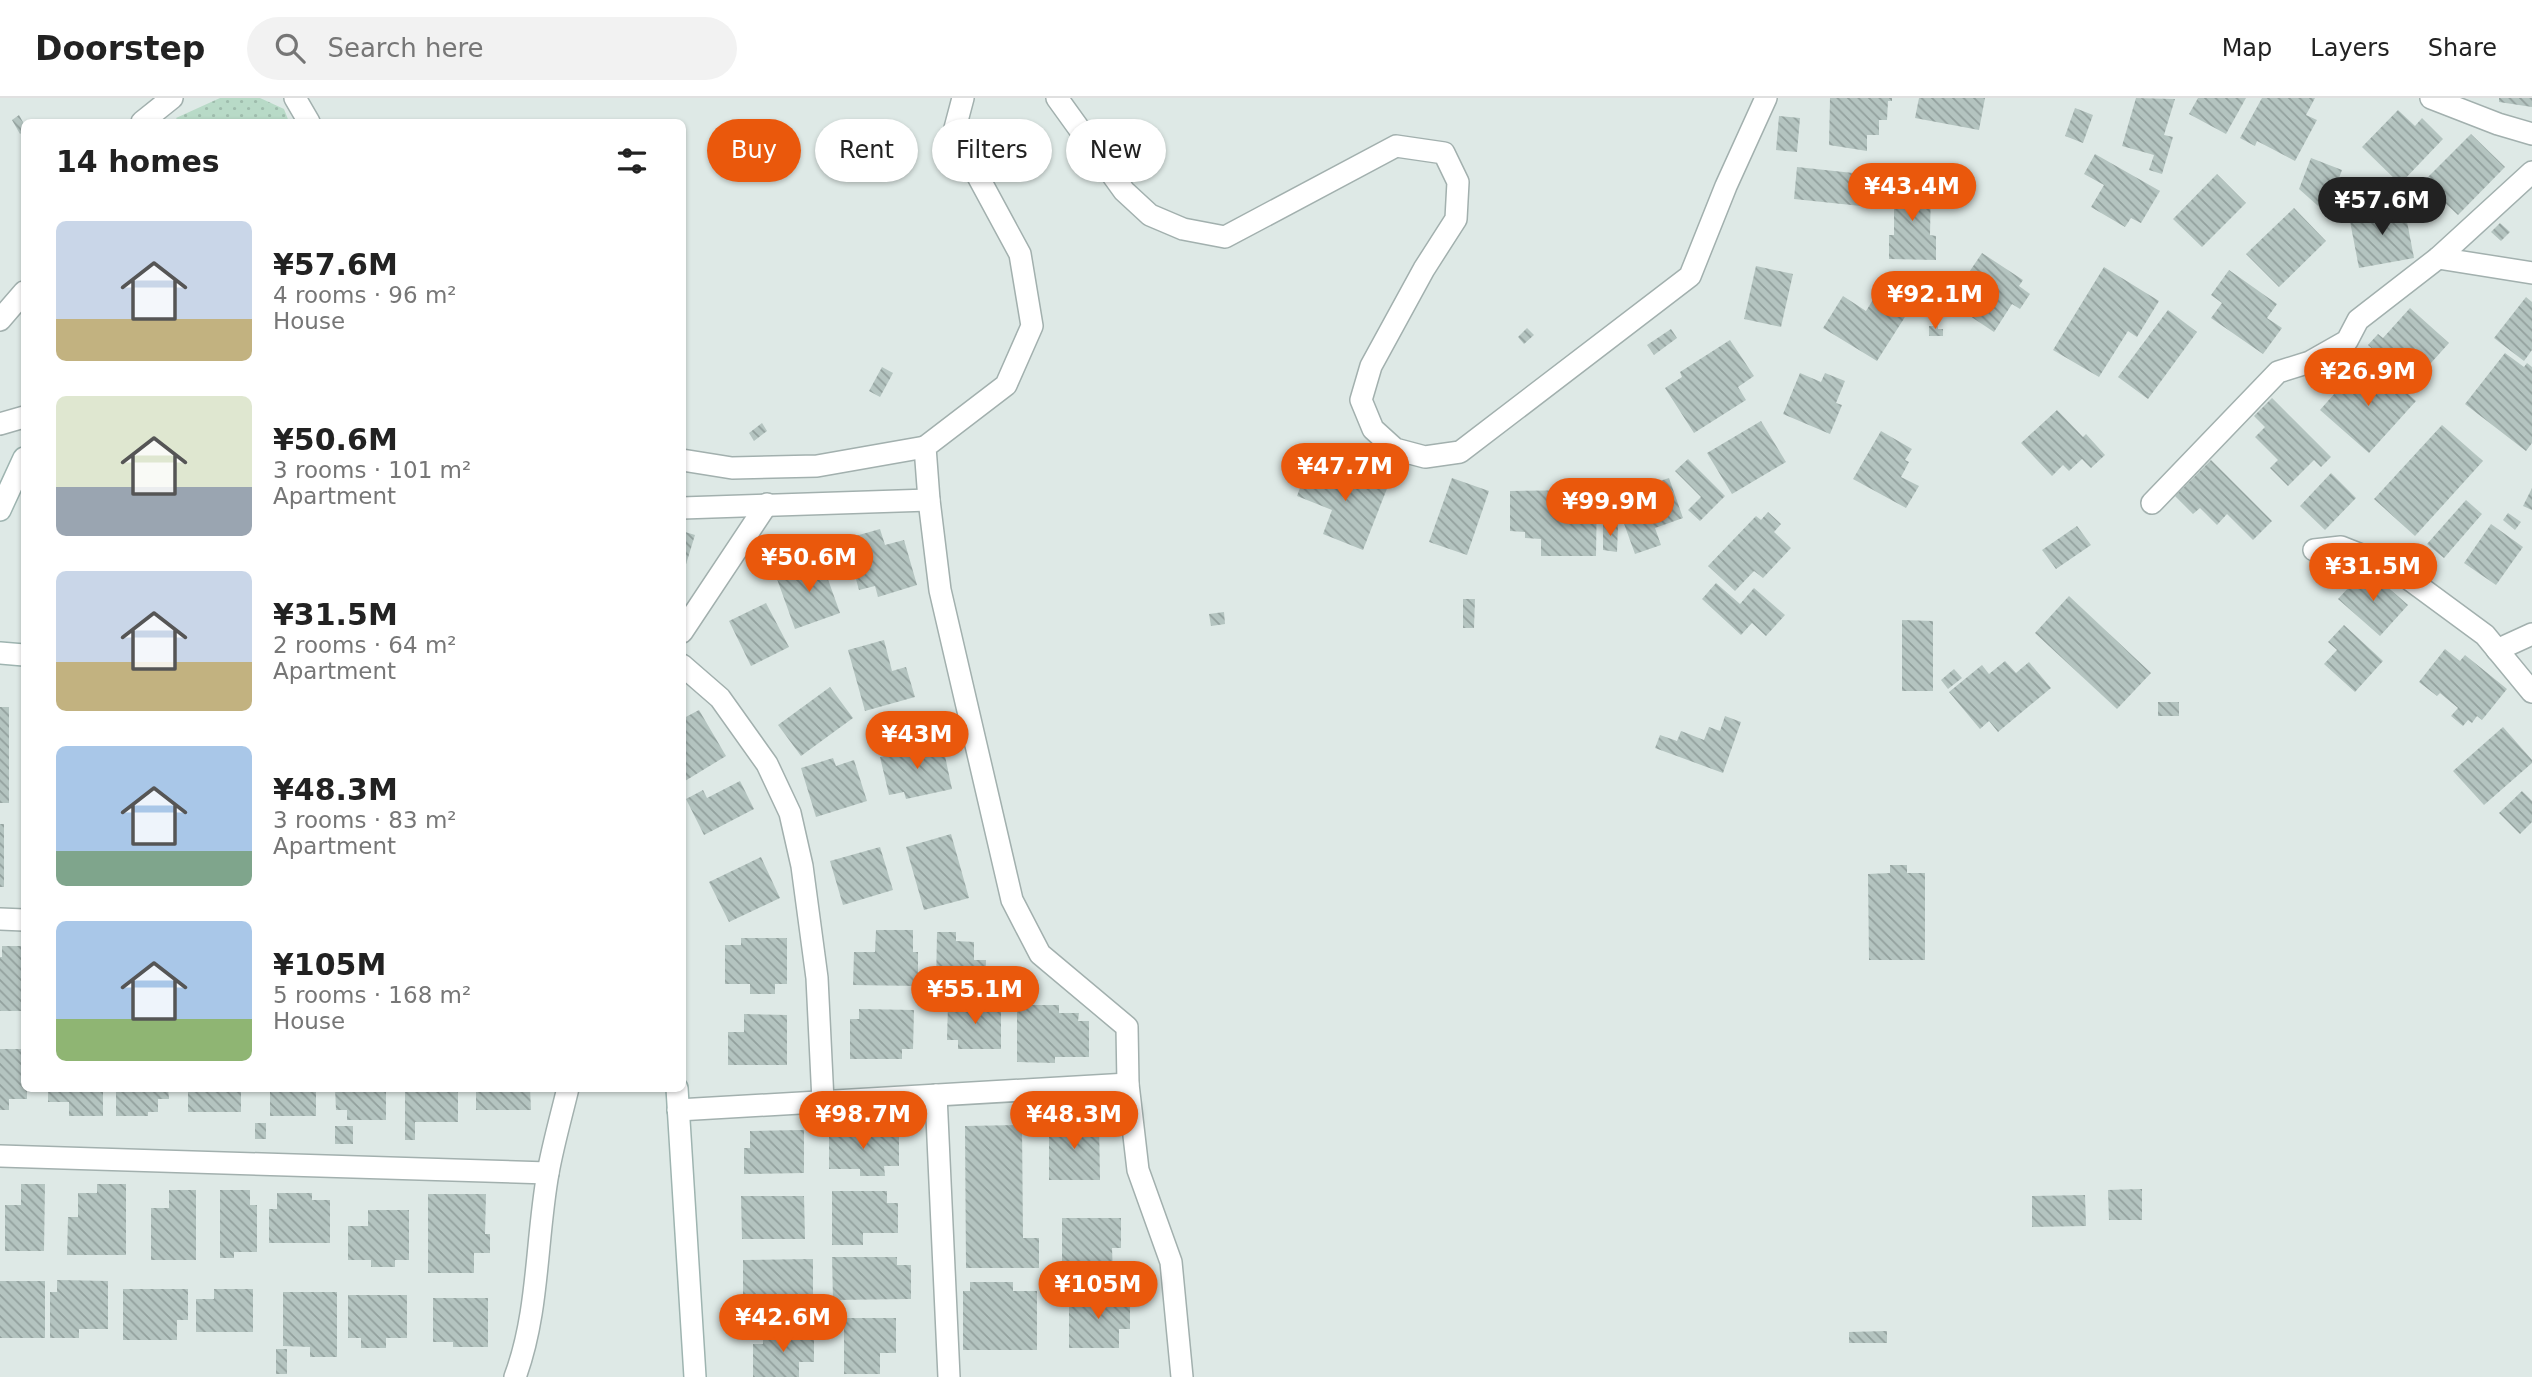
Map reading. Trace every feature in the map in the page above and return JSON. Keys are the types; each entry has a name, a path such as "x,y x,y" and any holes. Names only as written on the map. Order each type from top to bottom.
{"street":[{"path":"146,119 172,98"},
{"path":"295,98 307,119"},
{"path":"686,461 732,468 817,466 925,447 1006,385 1032,326 1020,254 954,132 963,98"},
{"path":"1057,98 1124,191 1150,215 1183,229 1225,237 1396,146 1444,153 1458,182 1456,219 1424,269 1371,366 1362,400 1373,429 1395,449 1425,457 1460,452 1690,276 1726,186 1766,98"},
{"path":"2431,98 2532,134"},
{"path":"2152,503 2278,372 2310,362 2347,341 2358,320 2438,258 2532,172"},
{"path":"2438,258 2532,273"},
{"path":"0,320 21,296"},
{"path":"0,424 21,418"},
{"path":"925,447 940,590 1012,900 1041,954 1127,1027 1128,1084 1138,1170 1171,1262 1182,1377"},
{"path":"0,510 21,464"},
{"path":"686,508 929,500"},
{"path":"686,626 767,504"},
{"path":"2314,550 2341,547 2394,568 2485,635 2532,692"},
{"path":"2497,650 2532,634"},
{"path":"0,653 21,655"},
{"path":"686,668 720,698 767,764 790,813 802,866 817,978 823,1101"},
{"path":"0,919 21,920"},
{"path":"695,1377 678,1099 823,1101 1128,1084"},
{"path":"515,1377 523,1356 548,1173 567,1092"},
{"path":"936,1094 949,1377"},
{"path":"0,1156 548,1173"}],"green space":[{"path":"220,98 260,98 284,109 288,119 177,119"}],"building":[{"path":"1830,98 1892,98 1892,101 1888,101 1887,120 1879,120 1879,135 1867,135 1867,151 1829,145"},
{"path":"1919,98 1985,98 1979,130 1915,118"},
{"path":"2136,98 2175,99 2164,135 2173,137 2162,174 2149,170 2154,155 2122,146"},
{"path":"2198,98 2246,98 2226,134 2189,114"},
{"path":"2262,98 2315,98 2306,115 2317,120 2295,161 2257,141 2255,146 2240,138"},
{"path":"2499,98 2532,98 2532,107 2499,102"},
{"path":"2075,108 2093,115 2083,143 2065,136"},
{"path":"2398,110 2415,126 2422,118 2443,139 2400,184 2362,147"},
{"path":"19,115 20,134 12,120"},
{"path":"1779,116 1800,118 1797,152 1776,150"},
{"path":"2471,134 2505,167 2458,215 2423,182"},
{"path":"2095,154 2160,191 2141,223 2131,218 2125,227 2091,207 2104,185 2084,174"},
{"path":"2311,158 2342,170 2326,213 2299,189"},
{"path":"1797,167 1853,173 1852,184 1863,185 1861,206 1794,199"},
{"path":"2217,174 2246,203 2202,247 2173,219"},
{"path":"1894,183 1931,183 1930,235 1936,236 1936,260 1889,259 1889,235 1894,235"},
{"path":"2404,206 2414,258 2359,268 2349,216"},
{"path":"2294,208 2326,241 2279,287 2246,254"},
{"path":"2500,223 2510,232 2501,241 2491,232"},
{"path":"1982,253 2023,280 2019,286 2030,294 2020,309 2012,304 1994,332 1949,302"},
{"path":"1756,266 1793,274 1781,327 1744,319"},
{"path":"2104,267 2159,301 2137,337 2128,331 2099,377 2053,350"},
{"path":"2229,270 2277,304 2267,318 2282,328 2263,354 2211,318 2222,303 2211,295"},
{"path":"1879,290 1910,309 1877,361 1823,328 1843,296 1866,311"},
{"path":"2526,297 2532,302 2532,350 2524,361 2494,338"},
{"path":"2410,308 2449,343 2412,384 2368,345 2378,334 2383,338"},
{"path":"2168,310 2197,332 2148,399 2118,377"},
{"path":"1929,326 1943,329 1943,336 1929,336"},
{"path":"1527,328 1534,335 1524,344 1518,337"},
{"path":"1671,329 1677,338 1654,355 1647,345"},
{"path":"1730,340 1754,376 1738,387 1746,400 1694,433 1665,388 1682,377 1680,372"},
{"path":"2505,353 2524,367 2527,363 2532,367 2532,443 2526,451 2465,404"},
{"path":"882,367 893,373 880,397 869,391"},
{"path":"2356,369 2373,383 2383,372 2416,401 2369,453 2320,410"},
{"path":"1800,373 1821,382 1825,373 1845,381 1836,403 1842,405 1830,434 1783,414"},
{"path":"2272,398 2331,457 2321,467 2314,460 2288,486 2270,468 2278,460 2255,437 2265,427 2254,416"},
{"path":"2057,410 2083,437 2086,434 2105,455 2091,468 2082,459 2069,471 2063,465 2052,476 2021,443"},
{"path":"1761,421 1786,462 1732,494 1707,453"},
{"path":"762,423 767,431 754,441 749,433"},
{"path":"2442,425 2483,461 2415,536 2374,499"},
{"path":"1881,431 1912,449 1905,460 1909,462 1901,477 1919,486 1906,508 1853,479"},
{"path":"1688,459 1725,496 1700,521 1688,510 1701,497 1675,471"},
{"path":"2211,460 2272,521 2253,540 2227,514 2217,525 2200,508 2193,514 2175,496"},
{"path":"1309,464 1344,477 1347,470 1388,486 1363,550 1323,534 1332,510 1297,496"},
{"path":"2331,473 2356,498 2325,530 2300,506"},
{"path":"1452,478 1489,491 1467,555 1429,542"},
{"path":"1669,478 1683,518 1655,528 1661,545 1635,554 1614,496"},
{"path":"2532,488 2532,510 2523,506"},
{"path":"1597,490 1596,556 1541,556 1541,539 1525,538 1525,532 1510,531 1510,491"},
{"path":"2466,500 2482,514 2444,558 2427,544"},
{"path":"1768,512 1781,524 1774,532 1791,548 1763,578 1754,571 1735,591 1708,566 1756,516 1761,520"},
{"path":"2508,513 2521,522 2515,530 2503,520"},
{"path":"1603,524 1618,525 1617,552 1603,550"},
{"path":"2491,524 2523,547 2496,585 2464,563"},
{"path":"2077,526 2091,545 2056,569 2042,550"},
{"path":"880,529 885,545 904,540 917,585 878,597 875,586 859,590 845,539"},
{"path":"686,532 695,535 686,564"},
{"path":"820,557 840,613 795,629 777,579 804,569 802,563"},
{"path":"2362,573 2372,583 2376,577 2408,605 2380,636 2338,599"},
{"path":"1716,583 1740,604 1754,588 1785,615 1766,636 1752,623 1741,635 1702,599"},
{"path":"2069,596 2151,673 2117,709 2035,633"},
{"path":"1463,599 1475,599 1474,628 1463,628"},
{"path":"766,603 789,647 751,666 729,621"},
{"path":"1224,612 1225,624 1211,626 1209,614"},
{"path":"1902,620 1933,621 1933,691 1902,691"},
{"path":"2344,625 2383,661 2355,692 2324,664 2337,650 2328,642"},
{"path":"884,640 892,671 906,667 915,697 865,711 848,650"},
{"path":"2445,649 2460,661 2465,655 2507,689 2482,720 2477,716 2472,723 2468,720 2463,726 2451,716 2458,708 2440,693 2437,696 2419,682"},
{"path":"2005,661 2016,673 2029,662 2051,688 1998,732 1989,721 1980,729 1949,692 1982,665 1989,674"},
{"path":"1954,669 1962,678 1948,689 1941,680"},
{"path":"830,687 853,718 801,756 778,725"},
{"path":"2158,702 2179,702 2179,716 2158,716"},
{"path":"0,707 9,707 9,803 0,803"},
{"path":"699,710 726,756 686,780 686,717"},
{"path":"1725,716 1741,722 1723,773 1655,748 1660,735 1677,741 1681,731 1704,740 1709,727 1720,731"},
{"path":"2503,727 2532,763 2484,805 2453,771"},
{"path":"942,742 952,789 906,799 904,792 889,795 880,757"},
{"path":"833,758 836,766 854,760 867,801 816,817 801,768"},
{"path":"740,781 754,809 704,835 686,799 703,790 707,798"},
{"path":"2522,791 2532,801 2532,822 2520,834 2499,813"},
{"path":"0,824 4,824 4,887 0,887"},
{"path":"951,834 969,898 924,910 906,847"},
{"path":"880,847 893,890 843,905 830,861"},
{"path":"761,857 780,898 729,922 709,882"},
{"path":"1890,865 1907,865 1907,873 1925,873 1925,960 1869,960 1868,874 1890,873"},
{"path":"876,930 913,930 913,952 918,952 918,986 853,985 854,952 875,952"},
{"path":"937,932 956,932 956,941 974,942 974,960 986,960 985,988 936,987"},
{"path":"741,938 787,938 787,984 775,984 775,994 750,994 750,984 725,984 725,945 741,945"},
{"path":"2,946 21,946 21,1011 0,1011"},
{"path":"948,1004 1001,1004 1001,1049 958,1049 958,1040 947,1040"},
{"path":"1017,1005 1059,1005 1059,1013 1079,1013 1078,1021 1089,1021 1089,1057 1055,1057 1055,1063 1017,1062"},
{"path":"859,1009 914,1010 913,1049 902,1049 902,1059 850,1059 850,1019 859,1019"},
{"path":"744,1014 787,1015 787,1065 728,1065 728,1032 744,1032"},
{"path":"0,1049 21,1049 21,1092 27,1092 27,1099 9,1099 9,1110 0,1110"},
{"path":"48,1092 103,1092 103,1116 69,1116 69,1102 48,1102"},
{"path":"116,1092 168,1092 169,1099 158,1099 158,1112 148,1112 148,1116 116,1116"},
{"path":"188,1092 241,1092 241,1112 188,1112"},
{"path":"270,1092 316,1092 316,1116 270,1116"},
{"path":"335,1092 386,1092 386,1120 347,1120 347,1110 336,1110"},
{"path":"405,1092 458,1092 458,1122 415,1122 415,1140 405,1140"},
{"path":"476,1092 530,1092 531,1110 476,1110"},
{"path":"1049,1122 1099,1122 1100,1180 1049,1180"},
{"path":"255,1123 266,1123 266,1139 255,1139"},
{"path":"1022,1125 1023,1238 1039,1238 1039,1268 966,1268 965,1126"},
{"path":"335,1126 353,1126 353,1144 335,1144"},
{"path":"829,1129 884,1129 884,1133 899,1133 899,1166 884,1166 885,1176 860,1176 860,1169 829,1169"},
{"path":"804,1130 804,1173 744,1174 744,1148 750,1148 750,1131"},
{"path":"21,1184 45,1184 44,1251 5,1251 5,1205 21,1205"},
{"path":"97,1184 126,1184 126,1255 67,1255 68,1217 78,1217 78,1193 97,1193"},
{"path":"2142,1189 2142,1220 2109,1220 2108,1190"},
{"path":"169,1190 196,1190 196,1260 151,1260 151,1208 169,1208"},
{"path":"220,1190 250,1190 250,1205 257,1205 257,1252 234,1252 234,1258 220,1258"},
{"path":"832,1191 887,1191 887,1203 898,1203 898,1233 863,1233 863,1245 832,1245"},
{"path":"277,1193 312,1193 312,1200 330,1200 330,1243 269,1243 269,1209 277,1209"},
{"path":"428,1194 486,1194 485,1234 490,1234 490,1253 474,1253 474,1273 428,1273"},
{"path":"2085,1195 2086,1226 2032,1227 2032,1196"},
{"path":"741,1196 804,1196 805,1239 742,1239"},
{"path":"368,1210 409,1210 409,1260 395,1260 395,1267 371,1267 371,1260 348,1260 348,1226 368,1226"},
{"path":"1062,1218 1121,1218 1121,1248 1112,1248 1113,1275 1076,1275 1076,1265 1062,1265"},
{"path":"832,1257 897,1257 897,1265 911,1265 911,1299 833,1300"},
{"path":"813,1259 813,1308 743,1309 743,1260"},
{"path":"57,1280 108,1281 108,1329 79,1329 79,1338 50,1338 50,1292 57,1292"},
{"path":"0,1281 45,1281 45,1338 0,1338"},
{"path":"970,1282 1013,1282 1013,1291 1037,1291 1037,1350 963,1350 963,1291 970,1291"},
{"path":"123,1289 188,1289 188,1320 177,1320 177,1340 123,1340"},
{"path":"214,1289 253,1289 253,1332 196,1332 196,1299 214,1299"},
{"path":"283,1292 337,1292 337,1357 310,1357 310,1347 283,1346"},
{"path":"348,1295 407,1295 407,1338 386,1338 386,1348 361,1348 361,1338 348,1338"},
{"path":"1069,1297 1130,1297 1130,1329 1119,1329 1119,1348 1069,1348"},
{"path":"433,1298 488,1298 488,1347 453,1347 453,1342 433,1342"},
{"path":"844,1318 896,1318 896,1353 880,1353 880,1374 844,1374"},
{"path":"1887,1331 1887,1343 1849,1343 1849,1332"},
{"path":"763,1332 814,1332 814,1362 799,1362 799,1377 753,1377 753,1344 763,1344"},
{"path":"276,1349 287,1349 287,1374 276,1374"}]}
